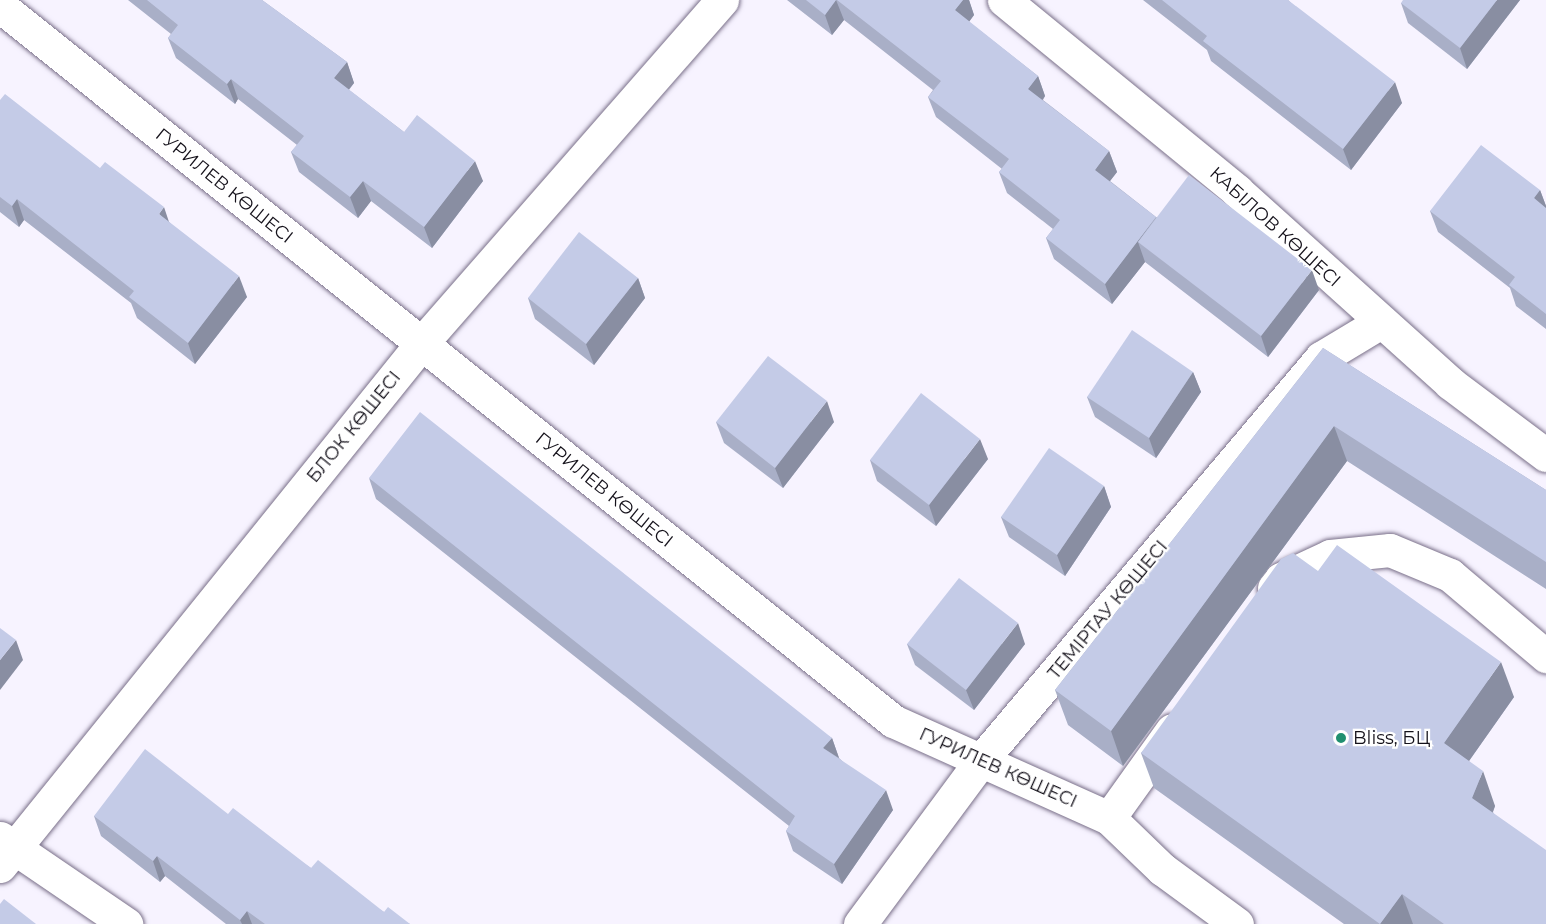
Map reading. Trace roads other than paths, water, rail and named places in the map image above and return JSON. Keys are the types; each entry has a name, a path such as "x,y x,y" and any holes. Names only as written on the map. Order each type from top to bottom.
{"street":[{"name":"БЛОК КӨШЕСІ","path":"4,851 422,344 722,0"},
{"name":"КАБІЛОВ КӨШЕСІ","path":"1004,0 1237,191 1382,322 1546,455"},
{"name":"ГУРИЛЕВ КӨШЕСІ","path":"0,6 893,721 983,758 1108,818 1162,869 1237,924"},
{"name":"ТЕМІРТАУ КӨШЕСІ","path":"860,924 983,758 1320,358 1382,322"},
{"path":"1254,617 1281,579 1330,556 1390,550 1450,575 1546,656"},
{"path":"1108,818 1191,703"},
{"path":"4,851 126,924"}],"place":[{"name":"Bliss, БЦ","path":"1341,738"}]}
